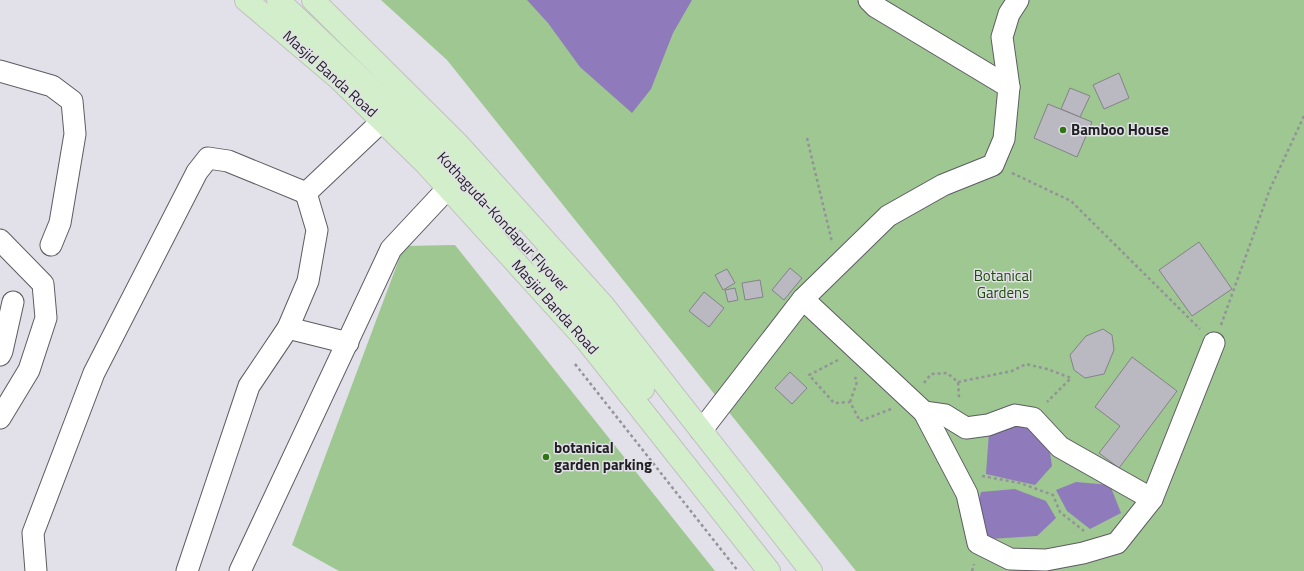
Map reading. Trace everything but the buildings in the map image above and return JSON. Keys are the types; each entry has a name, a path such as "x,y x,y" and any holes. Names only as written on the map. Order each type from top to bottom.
{"main road":[{"name":"Masjid Banda Road","path":"246,0 337,77 425,163 448,188 587,341 769,571"},
{"name":"Kothaguda-Kondapur Flyover","path":"278,0 470,181 548,265 609,342 653,403 708,473 737,530"},
{"path":"313,0 458,144 603,305 811,571"}],"street":[{"path":"869,0 876,7 1009,87"},
{"path":"701,431 804,299 888,216 943,185 993,165 1004,139 1009,87 1002,37 1009,14 1018,0"},
{"path":"0,71 52,86 72,101 75,134 60,223 51,246"},
{"path":"306,194 382,122"},
{"path":"36,571 33,533 94,373 196,172 208,158 228,161 306,194"},
{"path":"240,571 391,249 448,188"},
{"path":"187,571 249,386 288,328 308,281 317,230 306,194"},
{"path":"0,240 43,284 46,318 29,370 0,418"},
{"path":"0,355 2,351 6,296 28,295 43,284"},
{"path":"804,299 918,406 967,494 978,543 1010,559 1046,560 1118,544 1152,499 1214,343"},
{"path":"288,328 348,343"},
{"path":"918,406 945,415 966,428 988,425 1015,415 1033,418 1060,447 1152,499"}],"path":[{"path":"993,165 1072,201 1214,343 1270,190 1304,116"},
{"path":"807,138 838,266"},
{"path":"844,363 837,360 809,375 834,403 850,402"},
{"path":"573,361 738,571"},
{"path":"958,382 1012,371 1026,364 1047,369 1071,378 1033,418"},
{"path":"854,374 857,382 850,402 860,421 918,406 923,384 931,374 947,373 958,382 959,396 945,415"},
{"path":"1005,480 1020,483 1053,495 1060,512"}],"green space":[{"name":"Botanical Gardens","path":"381,0 1304,0 1304,571 856,571 447,60"},
{"path":"455,245 715,571 339,571 292,545 404,246"}],"shaded area":[{"path":"527,0 692,0 673,33 651,89 632,113 580,67 548,23"},
{"path":"1024,424 1049,446 1052,466 1035,485 986,474 989,432"},
{"path":"1076,482 1110,485 1121,513 1090,529 1067,511 1056,490"},
{"path":"1015,489 1046,501 1056,518 1037,536 988,539 975,516 981,492"}],"place":[{"name":"Bamboo House","path":"1063,130"},
{"name":"botanical garden parking","path":"546,457"}]}
